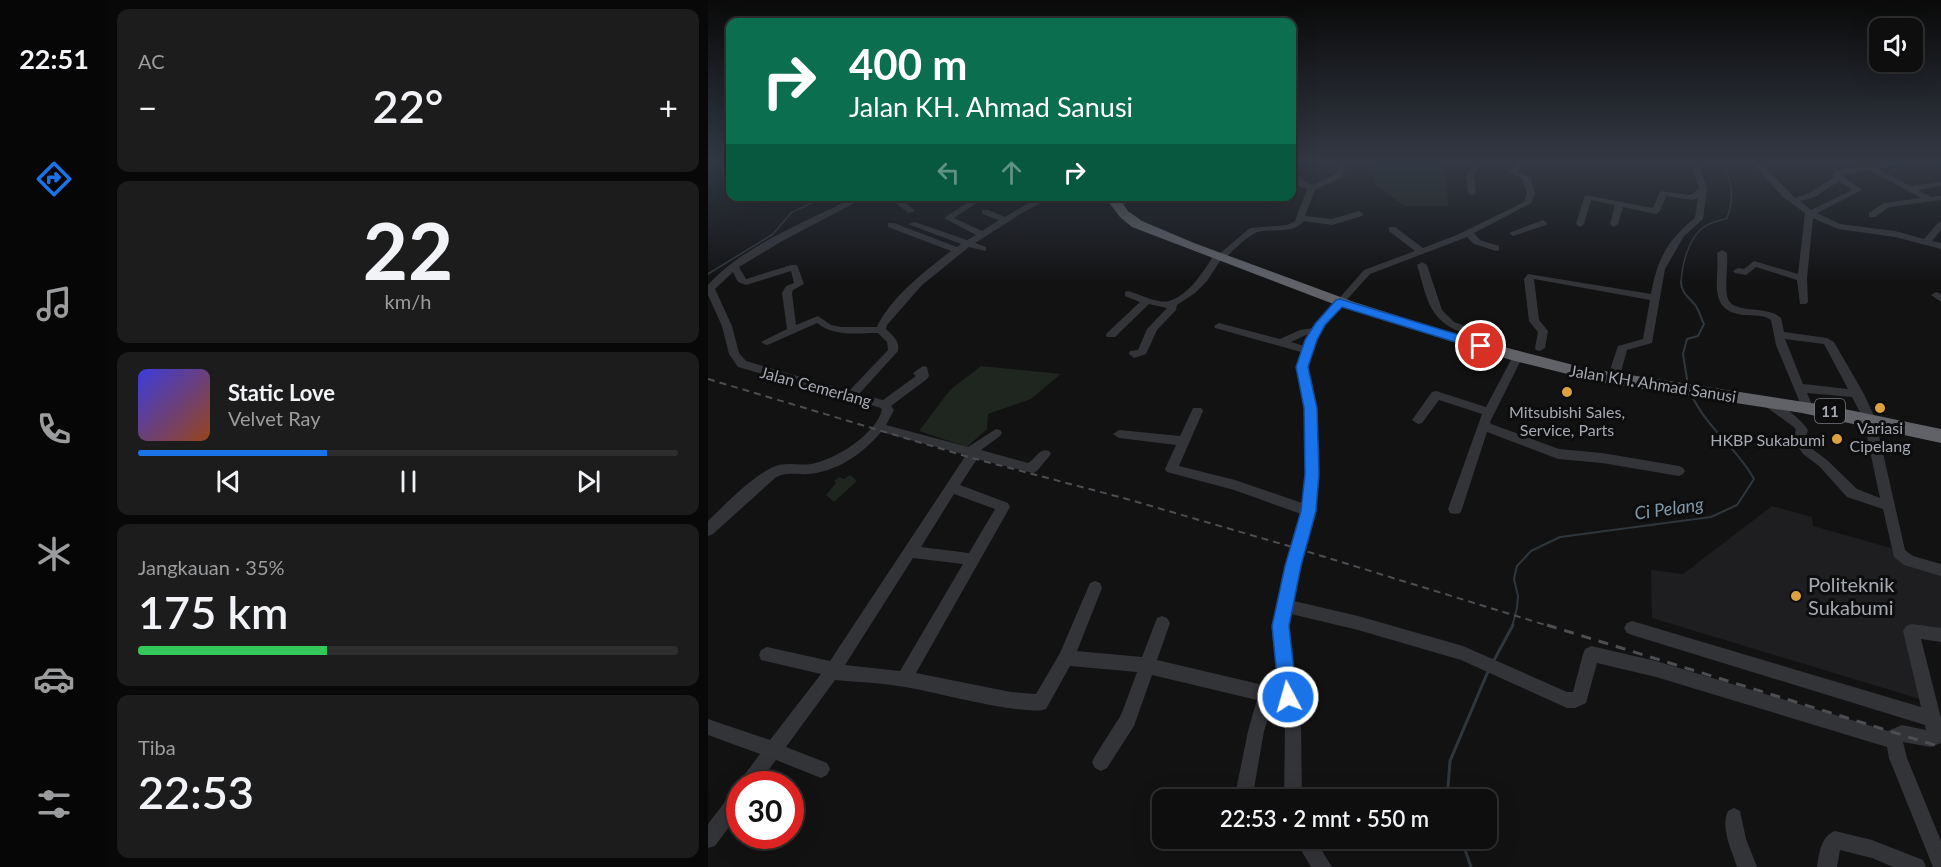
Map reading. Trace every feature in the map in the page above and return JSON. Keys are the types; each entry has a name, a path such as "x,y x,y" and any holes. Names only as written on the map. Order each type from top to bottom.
{"highway":[{"name":"Jalan KH. Ahmad Sanusi","path":"1113,201 1137,224 1219,257 1340,303 1518,356 1613,379 1807,407 1869,418 1941,436"}],"street":[{"name":"Jalan Cemerlang","path":"708,530 774,472 786,467 811,469 833,462 854,451 887,415 888,410 885,405 742,364 734,354 727,326 709,289 735,267 775,242 853,201"},
{"path":"899,201 911,211"},
{"path":"974,201 948,218 982,234"},
{"path":"881,330 891,311 956,250 1037,201"},
{"path":"1128,294 1147,301 1165,305 1172,304 1203,280 1219,257 1253,230 1289,227 1299,222 1307,201"},
{"path":"1293,789 1293,721 1280,635 1293,566 1308,511 1312,474 1311,408 1302,367 1307,350 1320,324 1367,272 1469,233 1522,207 1527,201"},
{"path":"1580,224 1587,201"},
{"path":"1605,201 1656,211 1660,201"},
{"path":"1613,379 1622,348 1648,341 1660,269 1680,234 1698,221 1701,201"},
{"path":"1794,201 1832,224 1884,232 1941,246"},
{"path":"1812,212 1836,201"},
{"path":"1872,215 1887,205 1912,201"},
{"path":"1614,224 1619,205"},
{"path":"985,212 1006,220"},
{"path":"1803,302 1802,278 1812,212"},
{"path":"1300,218 1332,222 1359,214"},
{"path":"1513,233 1543,223"},
{"path":"912,224 983,249"},
{"path":"891,225 956,250"},
{"path":"1926,242 1941,225"},
{"path":"1392,229 1421,251"},
{"path":"1469,233 1477,242 1496,248"},
{"path":"1722,253 1724,264 1721,272 1724,280 1722,295 1725,304 1732,310 1773,316 1777,321 1778,335 1807,407"},
{"path":"1738,271 1746,273 1754,264 1802,278"},
{"path":"1422,265 1437,311 1450,324 1467,330 1463,340"},
{"path":"735,267 741,279 746,282 794,267 799,284 789,288 787,293 792,330"},
{"path":"1540,348 1543,332 1533,320 1529,279 1531,276 1656,298"},
{"path":"1111,335 1147,301"},
{"path":"1134,354 1142,352 1150,331 1158,320 1172,308 1172,304"},
{"path":"766,342 818,319 828,327 842,330 881,330 891,340 894,346 893,351 851,395"},
{"path":"1219,326 1307,350"},
{"path":"1283,342 1304,332 1317,331"},
{"path":"1778,335 1829,342 1869,418 1901,555 1910,561 1941,570"},
{"path":"1455,509 1487,411 1518,356"},
{"path":"885,405 923,376 919,373 923,370"},
{"path":"1799,388 1858,394"},
{"path":"1418,420 1436,395 1487,411"},
{"path":"1766,401 1798,424 1802,430 1799,439 1803,447 1832,471 1846,488 1852,493 1889,506"},
{"path":"1197,411 1171,469 1235,485 1308,511"},
{"path":"1484,425 1504,436 1558,454 1611,459 1679,471"},
{"path":"878,427 1028,468 1033,468 1045,454"},
{"path":"758,771 833,671 953,488 972,453 996,433"},
{"path":"1119,434 1184,441"},
{"path":"904,679 1003,507 953,488"},
{"path":"911,552 973,559"},
{"path":"767,655 833,671 904,679 1038,703 1043,700 1066,658 1095,588"},
{"path":"1286,606 1358,623 1463,653 1567,700 1575,700 1580,696 1591,654 1656,669 1894,741"},
{"path":"1101,762 1124,731 1162,623"},
{"path":"1632,628 1933,719"},
{"path":"1941,636 1911,631 1933,719 1936,733 1934,738 1925,739 1902,733 1894,737 1898,758 1941,864"},
{"path":"1066,658 1149,665 1288,697"},
{"path":"1245,789 1256,731 1267,694 1274,683 1286,674"},
{"path":"708,727 821,769"},
{"path":"708,839 726,815"},
{"path":"1734,817 1737,839 1747,867"},
{"path":"1827,867 1828,853 1835,840 1872,849 1916,867"},
{"path":"1310,849 1322,867"}],"shaded area":[{"path":"1399,201 1448,201 1448,206 1405,206"},
{"path":"981,366 1061,374 1031,399 988,414 987,429 967,447 919,431 950,390"},
{"path":"850,475 857,481 834,502 826,495 836,483 834,481 839,477 844,479"},
{"name":"Politeknik Sukabumi","path":"1772,506 1812,517 1813,526 1891,548 1907,563 1941,574 1941,638 1908,631 1920,699 1652,618 1651,570 1683,574"}],"waterway":[{"path":"708,274 773,234 792,212 815,201"},
{"name":"Ci Pelang","path":"1681,283 1684,260 1694,238 1706,225 1727,218 1731,201"},
{"name":"Ci Pelang","path":"1681,283 1684,292 1696,306 1704,324 1698,336 1687,339 1683,354 1688,385"},
{"name":"Ci Pelang","path":"1512,627 1518,596 1514,579 1517,566 1531,551 1560,537 1711,517 1737,505 1754,479 1739,457 1706,418 1692,396"},
{"name":"Ci Pelang","path":"1493,662 1512,627"},
{"name":"Ci Pelang","path":"1448,789 1450,761 1489,669"},
{"name":"Ci Pelang","path":"1465,849 1471,867"}],"railway":[{"path":"708,379 972,458 1127,499 1299,549 1552,627"},
{"path":"1547,625 1941,747"}],"place":[{"name":"Mitsubishi Sales, Service, Parts","path":"1567,392"},
{"name":"Variasi Cipelang","path":"1880,408"},
{"name":"HKBP Sukabumi","path":"1837,439"},
{"name":"Politeknik Sukabumi","path":"1796,596"}],"route":[{"path":"1288,697 1280,635 1293,566 1308,511 1312,474 1311,408 1302,367 1311,340 1320,324 1340,303 1481,346"}]}
